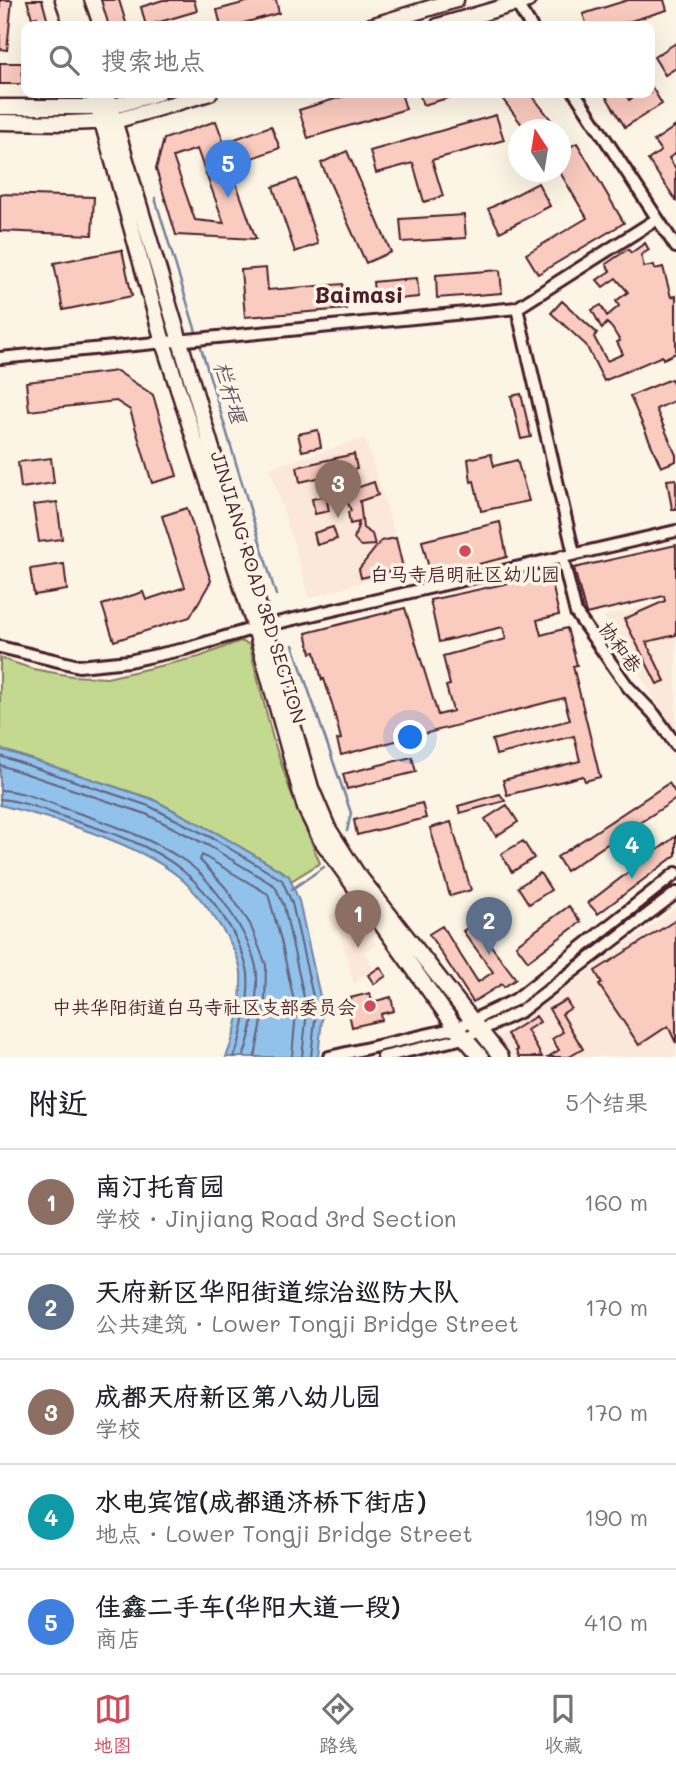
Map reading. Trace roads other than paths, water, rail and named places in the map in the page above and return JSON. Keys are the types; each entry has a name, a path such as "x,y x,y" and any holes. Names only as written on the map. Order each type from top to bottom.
{"main road":[{"path":"63,0 70,21"},
{"path":"75,0 82,21"},
{"path":"387,21 456,0"},
{"path":"454,21 519,1"},
{"path":"0,107 107,110 143,98"},
{"path":"0,122 107,110 180,98"},
{"name":"JINJIANG ROAD 3RD SECTION","path":"107,110 192,339 305,808 321,840 460,1033 481,1057"},
{"name":"JINJIANG ROAD 3RD SECTION","path":"107,110 163,342 311,788 328,828 356,872 501,1057"}],"street":[{"path":"519,1 529,21"},
{"path":"578,98 676,247"},
{"path":"0,358 517,308 657,219"},
{"name":"协和巷","path":"517,308 568,555 576,613 628,687 654,714 676,745"},
{"path":"0,647 79,666 152,656 260,628 676,531"},
{"path":"478,1025 515,1000 676,873"},
{"path":"383,1057 460,1033 520,1010 676,893"},
{"path":"334,1056 460,1033"}],"water":[{"path":"0,749 152,799 217,833 289,876 299,901 323,1010 318,1057 226,1057 238,1016 241,973 239,962 226,935 207,907 178,876 140,853 68,824 0,805"}],"waterway":[{"name":"栏杆堰","path":"155,198 197,335"},
{"name":"栏杆堰","path":"199,341 276,595"},
{"name":"栏杆堰","path":"293,645 351,813 347,831"},
{"name":"栏杆堰","path":"292,889 324,867"}],"place":[{"name":"佳鑫二手车(华阳大道一段)","path":"228,198"},
{"name":"成都天府新区第八幼儿园","path":"338,518"},
{"name":"白马寺启明社区幼儿园","path":"465,551"},
{"name":"水电宾馆(成都通济桥下街店)","path":"632,879"},
{"name":"南汀托育园","path":"358,948"},
{"name":"天府新区华阳街道综治巡防大队","path":"489,955"},
{"name":"中共华阳街道白马寺社区支部委员会","path":"370,1006"}],"district":[{"name":"Baimasi","path":"359,294"}]}
